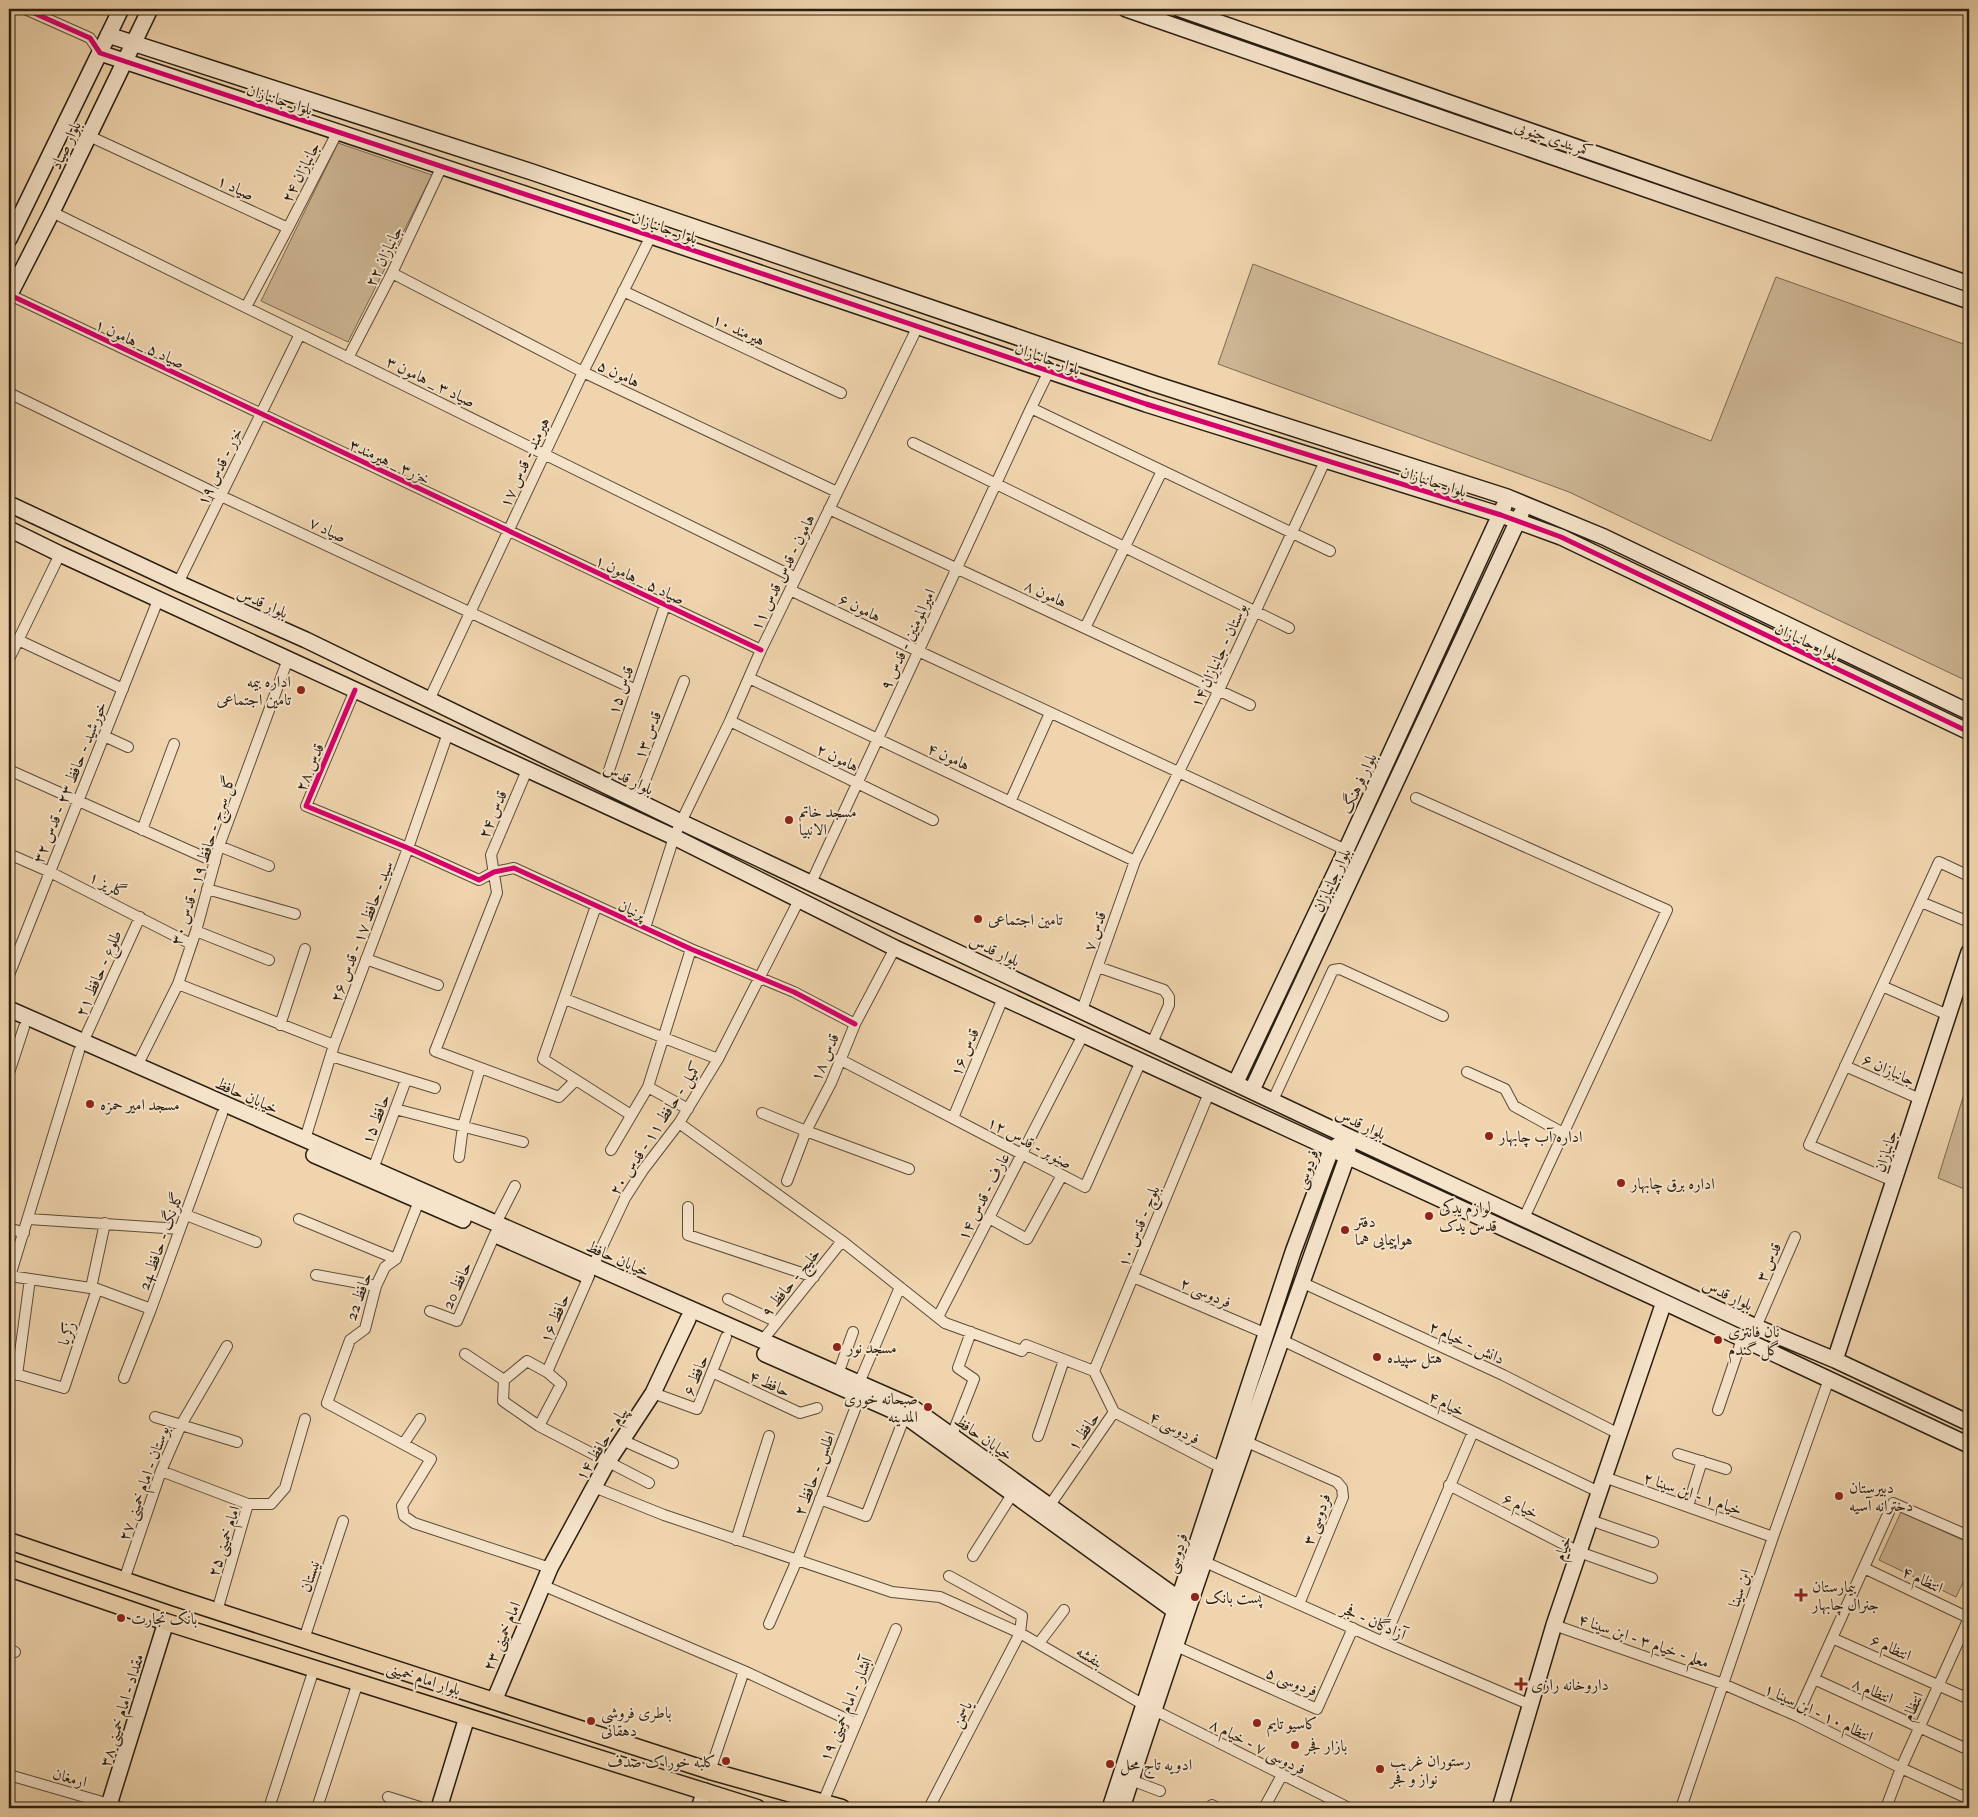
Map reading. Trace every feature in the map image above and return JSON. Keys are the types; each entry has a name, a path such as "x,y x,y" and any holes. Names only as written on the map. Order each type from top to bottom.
{"main road":[{"name":"بلوار صیاد","path":"9,239 121,9"},
{"name":"بلوار صیاد","path":"9,296 52,212 150,9"},
{"name":"کمربندی جنوبی","path":"1126,9 1969,301"},
{"name":"کمربندی جنوبی","path":"1180,9 1969,284"},
{"name":"بلوار جانبازان","path":"108,35 532,172 1155,384 1506,497 1604,538 1969,712"},
{"name":"بلوار جانبازان","path":"100,53 525,193 1146,404 1501,515 1560,537 1969,732"},
{"path":"253,103 260,83"},
{"path":"525,193 532,172"},
{"path":"1146,404 1155,384"},
{"name":"بلوار فرهنگ","path":"1236,1082 1501,515 1506,497"},
{"name":"بلوار قدس","path":"9,504 306,640 681,822 1236,1082 1349,1137 1756,1327 1835,1360 1969,1423"},
{"name":"بلوار جانبازان","path":"1252,1090 1525,504"},
{"path":"9,529 158,600 674,838 895,948 1664,1302 1969,1445"},
{"path":"1481,555 1492,553 1498,559 1498,563"},
{"path":"1742,624 1750,607"},
{"path":"1872,686 1881,669"},
{"name":"جانبازان","path":"1835,1360 1969,952"},
{"name":"خیابان حافظ","path":"9,1009 81,1047 222,1114 419,1201 495,1229"},
{"name":"خیابان حافظ","path":"9,1020 24,1027 138,1066 373,1169 495,1229 838,1374 860,1390 905,1416 1013,1493 1177,1605"},
{"name":"فردوسی","path":"1122,1808 1132,1780 1177,1605 1294,1252 1332,1150 1349,1137"},
{"name":"فردوسی","path":"1110,1808 1149,1708 1176,1646 1301,1282 1347,1157 1349,1137"},
{"path":"1516,1235 1524,1218"},
{"name":"خیابان حافظ","path":"591,1271 726,1336 860,1390 909,1405 1050,1505 1177,1605"},
{"name":"خیام","path":"1500,1808 1554,1625 1664,1302"},
{"name":"پیام - حافظ ۱۴","path":"542,1585 607,1463 653,1393 688,1319"},
{"name":"بلوار امام خمینی","path":"9,1541 217,1611 710,1771 842,1808"},
{"path":"52,1583 60,1559"},
{"name":"بلوار امام خمینی","path":"9,1568 166,1622 757,1808"},
{"name":"امام خمینی ۲۳","path":"494,1701 542,1585"},
{"name":"مقداد - امام خمینی ۳۸","path":"114,1807 166,1622"},
{"path":"395,1694 402,1671"},
{"path":"439,1808 467,1716"},
{"path":"699,1808 705,1791"}],"street":[{"path":"25,9 90,38 100,53"},
{"path":"90,38 108,35"},
{"name":"جانبازان ۲۴","path":"288,228 338,131"},
{"name":"صیاد ۱","path":"89,136 288,228"},
{"name":"جانبازان ۲۲","path":"348,358 392,273 442,166"},
{"name":"صیاد ۳ _ هامون ۳","path":"52,212 796,578"},
{"path":"246,307 288,228"},
{"name":"هیرمند - قدس ۱۷","path":"429,700 583,372 651,236"},
{"name":"هامون ۵","path":"392,273 583,372 837,492"},
{"name":"هیرمند ۱۰","path":"623,291 841,393"},
{"name":"صیاد ۵ _ هامون ۱","path":"9,296 261,414"},
{"name":"هامون - قدس قدس ۱۱","path":"645,928 681,822 730,721 761,650 918,326"},
{"name":"خزر - قدس ۱۹","path":"178,583 300,334"},
{"name":"امیرالمومنین - قدس ۹","path":"811,883 1030,408 1049,371"},
{"name":"صیاد ۷","path":"9,393 221,496 636,690"},
{"path":"1030,408 1330,551"},
{"name":"خزر۳ _ هیرمند۳","path":"261,414 508,531"},
{"path":"913,443 1289,628"},
{"name":"بوستان - جانبازان ۱۴","path":"1135,861 1219,690 1326,459"},
{"path":"1085,628 1162,471"},
{"name":"هامون ۸","path":"829,509 1250,705"},
{"name":"صیاد ۵ _ هامون ۱","path":"508,531 761,650"},
{"path":"9,660 60,554"},
{"name":"هامون ۶","path":"790,590 1346,850"},
{"name":"خورشید - حافظ ۲۳ - قدس ۳۲","path":"9,975 158,600"},
{"name":"قدس ۱۵","path":"604,785 666,605"},
{"path":"18,640 123,688"},
{"name":"گل سرج - حافظ ۱۹ - قدس ۳۰","path":"138,1066 178,984 196,931 220,846 288,659"},
{"name":"هامون ۴","path":"749,678 1135,861"},
{"name":"قدس ۱۳","path":"637,801 684,681"},
{"name":"قدس ۲۸","path":"355,690 306,806 408,848"},
{"path":"1010,802 1050,713"},
{"name":"هامون ۲","path":"730,721 933,820"},
{"name":"سید - حافظ ۱۷ - قدس ۲۶","path":"305,1139 334,1045 408,848 448,733"},
{"path":"104,736 128,747"},
{"path":"142,830 174,744"},
{"path":"9,770 215,862"},
{"name":"قدس ۲۴","path":"480,1068 435,1051 497,893 491,855 527,770"},
{"path":"1416,798 1667,910 1524,1218"},
{"path":"220,846 269,866"},
{"name":"پرنیان","path":"408,848 479,880 494,872 514,868 691,949 794,992 855,1024"},
{"name":"گلریز ۱","path":"9,854 50,872 191,944"},
{"name":"قدس ۷","path":"1082,1010 1135,861"},
{"path":"1893,1181 1809,1146 1939,862 1969,876"},
{"path":"207,889 295,914"},
{"name":"کمیل - حافظ ۱۱ - قدس ۲۰","path":"591,1271 625,1198 642,1170 679,1123 718,1059 799,900"},
{"path":"1921,902 1969,922"},
{"path":"596,906 543,1059 631,1115"},
{"name":"طلوع - حافظ ۲۱","path":"30,1279 10,1276 81,1047 140,917"},
{"path":"196,931 269,960"},
{"name":"قدس ۱۸","path":"787,1181 806,1131 831,1083 839,1059 855,1024 895,948"},
{"path":"280,1025 304,949"},
{"path":"611,1150 648,1087 691,949"},
{"path":"366,959 438,985"},
{"path":"1098,967 1164,990 1169,997 1169,1005 1152,1043"},
{"path":"1272,1100 1333,970 1340,969 1443,1016"},
{"path":"178,984 334,1045"},
{"path":"1882,986 1948,1015"},
{"name":"قدس ۱۶","path":"953,1118 1004,998"},
{"path":"565,999 718,1059"},
{"path":"9,1073 24,1027"},
{"name":"عارف - قدس ۱۴","path":"938,1317 1083,1035"},
{"path":"331,1056 435,1088"},
{"name":"صنوبر - قدس ۱۲","path":"839,1059 1085,1187 1141,1062"},
{"name":"جانبازان ۶","path":"1846,1066 1920,1100"},
{"path":"459,1157 463,1126 480,1068 560,1097 576,1080"},
{"path":"1467,1072 1505,1089 1514,1106 1563,1133"},
{"name":"حافظ ۱۵","path":"373,1169 406,1080"},
{"path":"648,1087 688,1109"},
{"name":"بلوچ - قدس ۱۰","path":"1094,1371 1209,1093"},
{"path":"395,1109 524,1142"},
{"path":"762,1113 909,1169"},
{"name":"گلرنگ - حافظ 24","path":"124,1378 222,1114"},
{"path":"679,1123 842,1242 944,1323 1022,1352 1026,1345 1094,1371"},
{"path":"989,1218 1027,1239 1062,1175"},
{"path":"495,1229 515,1186"},
{"name":"حافظ 22","path":"404,1443 327,1403 350,1340 365,1329 376,1286 385,1267 396,1259 419,1201"},
{"path":"688,1207 688,1235 814,1277"},
{"path":"186,1215 256,1242"},
{"path":"29,1218 180,1229"},
{"path":"299,1219 396,1259"},
{"path":"94,1288 105,1223"},
{"path":"9,1228 24,1233"},
{"name":"حافظ 20","path":"430,1311 457,1321 495,1229"},
{"name":"قدس ۳","path":"1756,1327 1795,1237"},
{"name":"خلیج - حافظ ۹","path":"762,1341 842,1242"},
{"name":"حافظ ۱۶","path":"548,1372 591,1271"},
{"path":"316,1275 376,1286"},
{"name":"فردوسی ۲","path":"1133,1278 1267,1334"},
{"path":"13,1374 30,1279 94,1288 151,1309"},
{"name":"دانش - خیام ۲","path":"1301,1282 1503,1375 1619,1434"},
{"name":"اطلس - حافظ ۲","path":"769,1624 797,1560 900,1287"},
{"name":"زکریا","path":"13,1374 64,1388 94,1288"},
{"path":"728,1299 777,1322"},
{"path":"838,1374 853,1332"},
{"path":"952,1435 974,1379 958,1368 971,1332"},
{"name":"حافظ ۶","path":"653,1393 697,1409 726,1336"},
{"path":"1718,1410 1742,1339"},
{"name":"خیام ۴","path":"1282,1340 1473,1432 1602,1484"},
{"name":"بوستان - امام خمینی ۲۷","path":"124,1580 161,1471 181,1425 227,1346"},
{"path":"465,1354 504,1380"},
{"path":"1038,1436 1064,1360"},
{"path":"539,1426 561,1384 548,1372 528,1361 504,1380 503,1401 539,1426 607,1463 649,1483"},
{"name":"حافظ ۱","path":"1050,1505 1114,1412 1094,1371"},
{"name":"حافظ ۴","path":"712,1372 800,1413 816,1408"},
{"name":"ابن سینا","path":"1681,1808 1829,1379"},
{"name":"فردوسی ۴","path":"1114,1412 1222,1468"},
{"path":"820,1499 866,1516 905,1416"},
{"path":"155,1417 237,1442"},
{"name":"امام خمینی ۲۵","path":"217,1611 248,1504 271,1504 285,1488 305,1419"},
{"path":"420,1419 404,1443 430,1459 402,1506 404,1516 414,1523 550,1568"},
{"path":"1383,1642 1473,1432"},
{"path":"736,1540 770,1436"},
{"path":"622,1440 673,1463"},
{"name":"فردوسی ۳","path":"1246,1442 1337,1482 1342,1488 1343,1497 1299,1604"},
{"path":"1678,1454 1726,1469"},
{"path":"1688,1506 1702,1461"},
{"path":"161,1471 248,1504"},
{"name":"خیام ۱ - این سینا ۲","path":"1602,1484 1688,1506 1773,1537"},
{"name":"خیام ۶","path":"1449,1486 1579,1552 1652,1578"},
{"name":"بنفشه","path":"594,1487 664,1515 892,1592 940,1597 1020,1633 1149,1708"},
{"path":"974,1556 1013,1493"},
{"path":"1797,1716 1893,1503 1969,1536"},
{"path":"1590,1520 1653,1542"},
{"name":"نیستان","path":"304,1639 343,1521"},
{"name":"آزادگان - فجر","path":"1205,1562 1383,1642 1531,1705"},
{"name":"انتظام ۴","path":"1864,1568 1969,1618"},
{"path":"949,1576 1022,1616 1020,1633"},
{"path":"542,1585 744,1671 855,1723"},
{"path":"1039,1644 1064,1610"},
{"name":"انتظام","path":"1886,1808 1901,1768 1969,1618"},
{"name":"معلم - خیام ۳ - ابن سینا ۴","path":"1554,1625 1723,1684"},
{"name":"فردوسی ۵","path":"1176,1646 1317,1709 1354,1628"},
{"name":"آبشار - امام خمینی ۱۹","path":"823,1802 896,1629"},
{"name":"یاسمن","path":"929,1808 1020,1633"},
{"name":"انتظام ۶","path":"1832,1638 1969,1699"},
{"path":"269,1808 314,1669"},
{"path":"710,1771 744,1671"},
{"name":"انتظام ۸","path":"1814,1679 1969,1750"},
{"path":"317,1808 358,1682"},
{"name":"انتظام ۱۰ - ابن سینا ۱","path":"1723,1684 1797,1716 1901,1768 1969,1799"},
{"name":"فردوسی ۷ - خیام ۸","path":"1149,1708 1349,1808"},
{"name":"ارمغان","path":"9,1775 114,1807"},
{"path":"1264,1808 1282,1775"},
{"path":"1132,1780 1160,1791"},
{"path":"388,1797 423,1808"}],"shaded area":[{"path":"338,143 432,175 348,342 261,301"},
{"path":"1253,264 1711,441 1776,277 1969,346 1969,682 1569,492 1218,364"},
{"path":"1969,1078 1969,1191 1938,1178"},
{"path":"1901,1512 1969,1543 1969,1570 1956,1597 1879,1560"}],"cycle path":[{"path":"25,9 90,38 100,53 651,236 1146,404 1501,515 1561,537 1969,732"},
{"path":"10,295 761,650"},
{"path":"355,690 306,806 479,880 494,872 514,868 691,949 794,992 855,1024"}],"place":[{"name":"اداره بیمه تامین اجتماعی","path":"301,690"},
{"name":"مسجد خاتم الانبیا","path":"789,820"},
{"name":"تامین اجتماعی","path":"978,919"},
{"name":"مسجد امیر حمزه","path":"90,1104"},
{"name":"اداره آب چابهار","path":"1489,1136"},
{"name":"اداره برق چابهار","path":"1621,1183"},
{"name":"لوازم یدکی قدس یدک","path":"1429,1216"},
{"name":"دفتر هواپیمایی هما","path":"1345,1230"},
{"name":"نان فانتزی گل گندم","path":"1718,1340"},
{"name":"مسجد نور","path":"837,1347"},
{"name":"هتل سپیده","path":"1377,1357"},
{"name":"صبحانه خوری المدینه","path":"928,1407"},
{"name":"دبیرستان دخترانه آسیه","path":"1839,1496"},
{"name":"بیمارستان جنرال چابهار","path":"1801,1595"},
{"name":"پست بانک","path":"1195,1597"},
{"name":"بانک تجارت","path":"121,1618"},
{"name":"داروخانه رازی","path":"1521,1684"},
{"name":"باطری فروشی دهقانى","path":"591,1721"},
{"name":"کاسیو تایم","path":"1257,1723"},
{"name":"بازار فجر","path":"1295,1745"},
{"name":"کلبه خوراک صدف","path":"726,1761"},
{"name":"ادویه تاج محل","path":"1110,1764"},
{"name":"رستوران غریب نواز و فجر","path":"1380,1769"}]}
